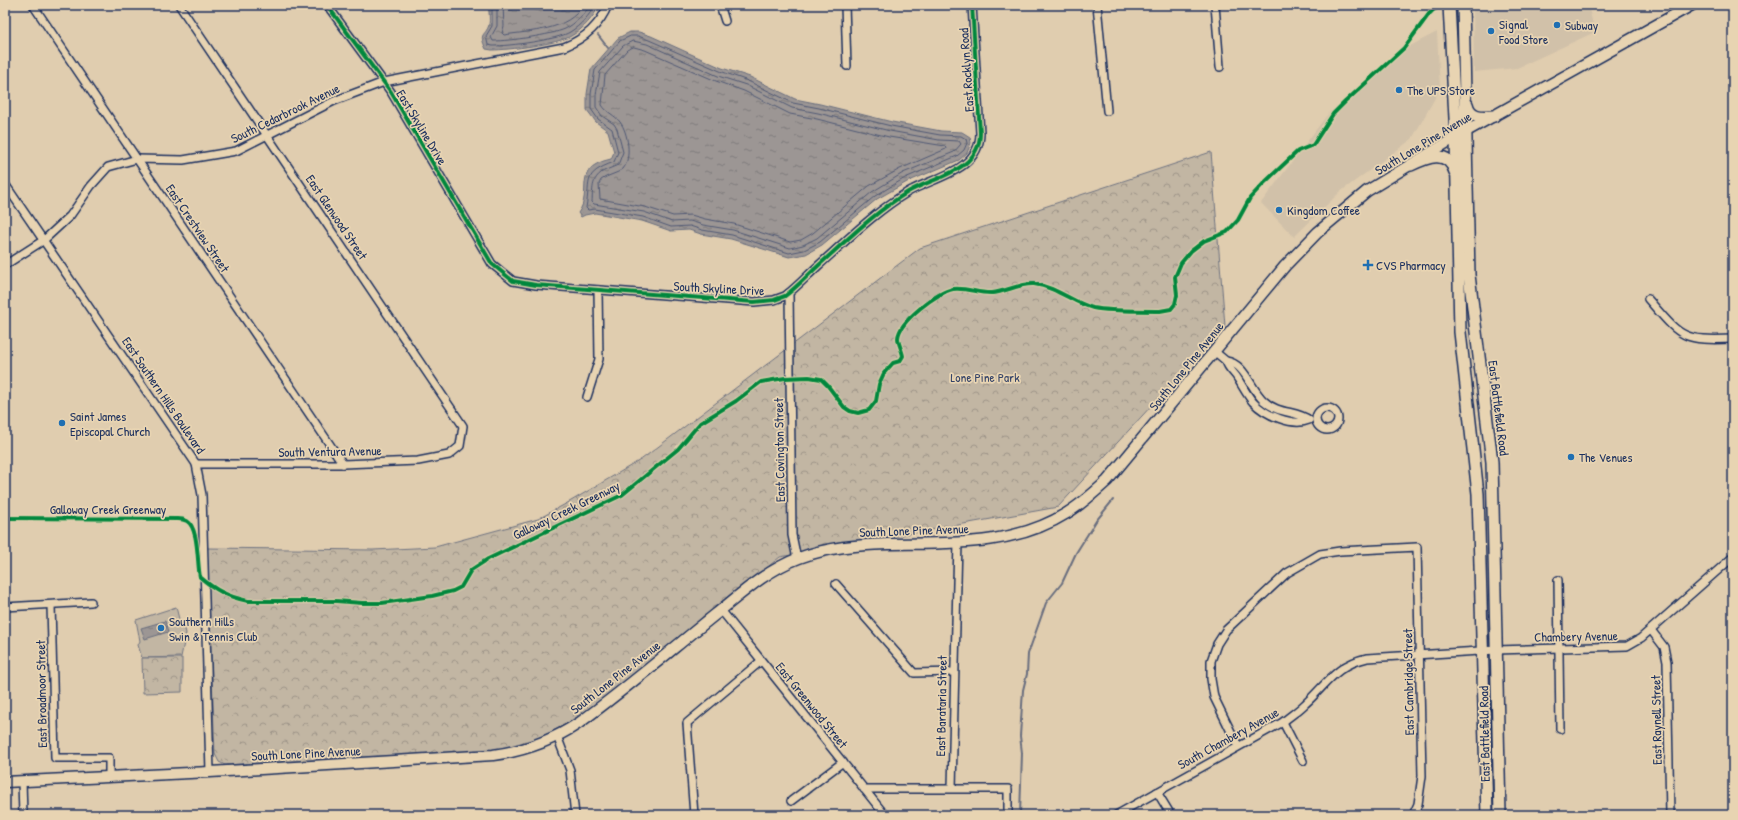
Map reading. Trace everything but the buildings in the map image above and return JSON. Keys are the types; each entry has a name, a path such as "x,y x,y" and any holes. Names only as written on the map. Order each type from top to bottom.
{"main road":[{"name":"East Battlefield Road","path":"1449,5 1456,137 1460,332 1478,494 1487,815"},
{"name":"East Battlefield Road","path":"1463,5 1470,275 1492,462 1500,815"},
{"name":"South Lone Pine Avenue","path":"5,782 109,778 493,755 526,749 557,736 589,715 760,579 797,559 816,552 847,546 987,540 1019,534 1049,523 1078,506 1115,472 1275,277 1318,232 1367,191 1456,137 1692,5"},
{"path":"1466,99 1471,112 1476,116 1494,116"},
{"path":"1411,165 1428,158 1444,158 1452,165 1456,177"}],"street":[{"name":"East Crestview Street","path":"32,5 344,464"},
{"name":"East Glenwood Street","path":"179,5 463,426 460,446"},
{"name":"East Skyline Drive","path":"328,5 384,82 492,264"},
{"name":"South Cedarbrook Avenue","path":"5,265 44,240 70,216 91,186 108,167 137,159 183,160 236,151 334,101 384,82 564,47 578,41 595,27 604,15 608,5"},
{"path":"720,5 725,21"},
{"path":"845,5 846,66"},
{"name":"East Rocklyn Road","path":"972,5 980,133"},
{"path":"1096,5 1107,111"},
{"path":"1215,5 1220,66"},
{"name":"South Skyline Drive","path":"492,264 513,280 536,285 746,302 774,300 789,293 846,240 889,205 914,189 947,175 965,164 973,157 978,148 980,133"},
{"name":"East Southern Hills Boulevard","path":"5,184 196,464 202,494 210,772"},
{"path":"587,397 599,359 598,290"},
{"name":"East Covington Street","path":"789,293 792,535 797,559"},
{"path":"1648,299 1674,329 1683,335 1699,340 1733,338"},
{"path":"1214,351 1226,361 1228,367 1235,369 1254,403 1264,406 1275,417 1303,423 1313,420"},
{"name":"South Ventura Avenue","path":"196,464 344,464 418,460 449,455 460,446"},
{"name":"East Barataria Street","path":"952,788 958,542"},
{"name":"East Cambridge Street","path":"1238,746 1214,697 1211,679 1211,662 1217,644 1226,630 1287,573 1320,554 1340,551 1417,547 1422,776 1418,804 1413,815"},
{"name":"Chambery Avenue","path":"1483,651 1627,646 1635,643 1651,630 1733,558"},
{"path":"1558,580 1560,729"},
{"path":"836,584 914,673 954,672"},
{"path":"5,607 91,602"},
{"name":"East Broadmoor Street","path":"51,605 55,758 109,758 109,778"},
{"name":"East Greenwood Street","path":"721,610 885,815"},
{"name":"East Raynell Street","path":"1651,630 1664,647 1667,662 1670,815"},
{"name":"South Chambery Avenue","path":"1116,815 1283,722 1305,705 1341,668 1353,661 1367,658 1483,651"},
{"path":"694,815 687,723 761,661"},
{"path":"1283,722 1303,761"},
{"path":"557,736 570,770 575,815"},
{"path":"791,801 843,762"},
{"path":"22,781 23,815"},
{"path":"864,789 1008,789 1008,815"},
{"path":"1157,792 1171,815"}],"shaded area":[{"path":"1473,5 1588,5 1595,32 1517,68 1474,72"},
{"path":"1437,32 1440,89 1412,139 1340,192 1294,237 1261,203 1328,114 1410,46"}],"green space":[{"name":"Lone Pine Park","path":"1211,152 1225,326 1058,507 780,557 590,710 551,732 509,749 225,765 219,762 215,754 207,548 373,550 435,547 538,519 642,459 920,248"},
{"name":"Southern Hills Swin & Tennis Club","path":"176,607 180,623 183,622 186,633 181,657 142,658 138,645 140,641 136,620"},
{"name":"Southern Hills Swin & Tennis Club","path":"142,658 182,658 182,692 143,693"}],"water":[{"path":"488,5 600,5 584,26 576,33 565,39 533,46 492,50 486,49 482,37 489,25"},
{"path":"630,32 639,32 651,36 722,68 750,77 795,99 892,122 941,131 962,132 970,137 971,143 967,153 959,160 907,182 877,199 822,245 806,254 789,257 731,239 701,234 689,230 671,231 642,221 595,213 581,217 578,213 584,197 587,175 591,168 598,163 611,159 614,152 608,131 596,122 587,110 587,94 591,69 618,38"},
{"path":"165,621 168,632 145,639 141,628"}],"waterway":[{"path":"598,35 608,48"},
{"path":"1020,815 1022,753 1020,736 1023,690 1027,674 1028,654 1046,603 1062,583 1076,553 1096,521 1113,500"}],"cycle path":[{"path":"327,5 391,92 492,264 513,281 536,285 754,302 774,300 785,296 884,208 908,192 954,171 972,156 978,146 980,133 972,5"},
{"name":"Galloway Creek Greenway","path":"5,518 178,519 187,521 191,525 196,538 200,577 211,586 222,592 248,601 336,601 382,603 432,596 453,591 461,587 471,570 488,559 622,495 678,449 700,423 736,401 761,382 785,378 809,377 821,379 844,407 850,411 858,413 869,410 876,401 879,384 884,373 893,363 900,361 903,356 898,338 900,331 920,308 946,291 958,289 992,293 1034,284 1050,288 1079,303 1093,308 1126,311 1160,311 1171,309 1175,304 1177,295 1175,277 1181,263 1191,251 1204,241 1227,232 1238,220 1250,198 1263,184 1298,151 1313,145 1333,114 1404,48 1433,10 1444,5"}],"place":[{"name":"Subway","path":"1557,25"},
{"name":"Signal Food Store","path":"1491,31"},
{"name":"The UPS Store","path":"1399,90"},
{"name":"Kingdom Coffee","path":"1279,210"},
{"name":"CVS Pharmacy","path":"1368,265"},
{"name":"Saint James Episcopal Church","path":"62,423"},
{"name":"The Venues","path":"1571,457"},
{"name":"Southern Hills Swin & Tennis Club","path":"161,628"}]}
